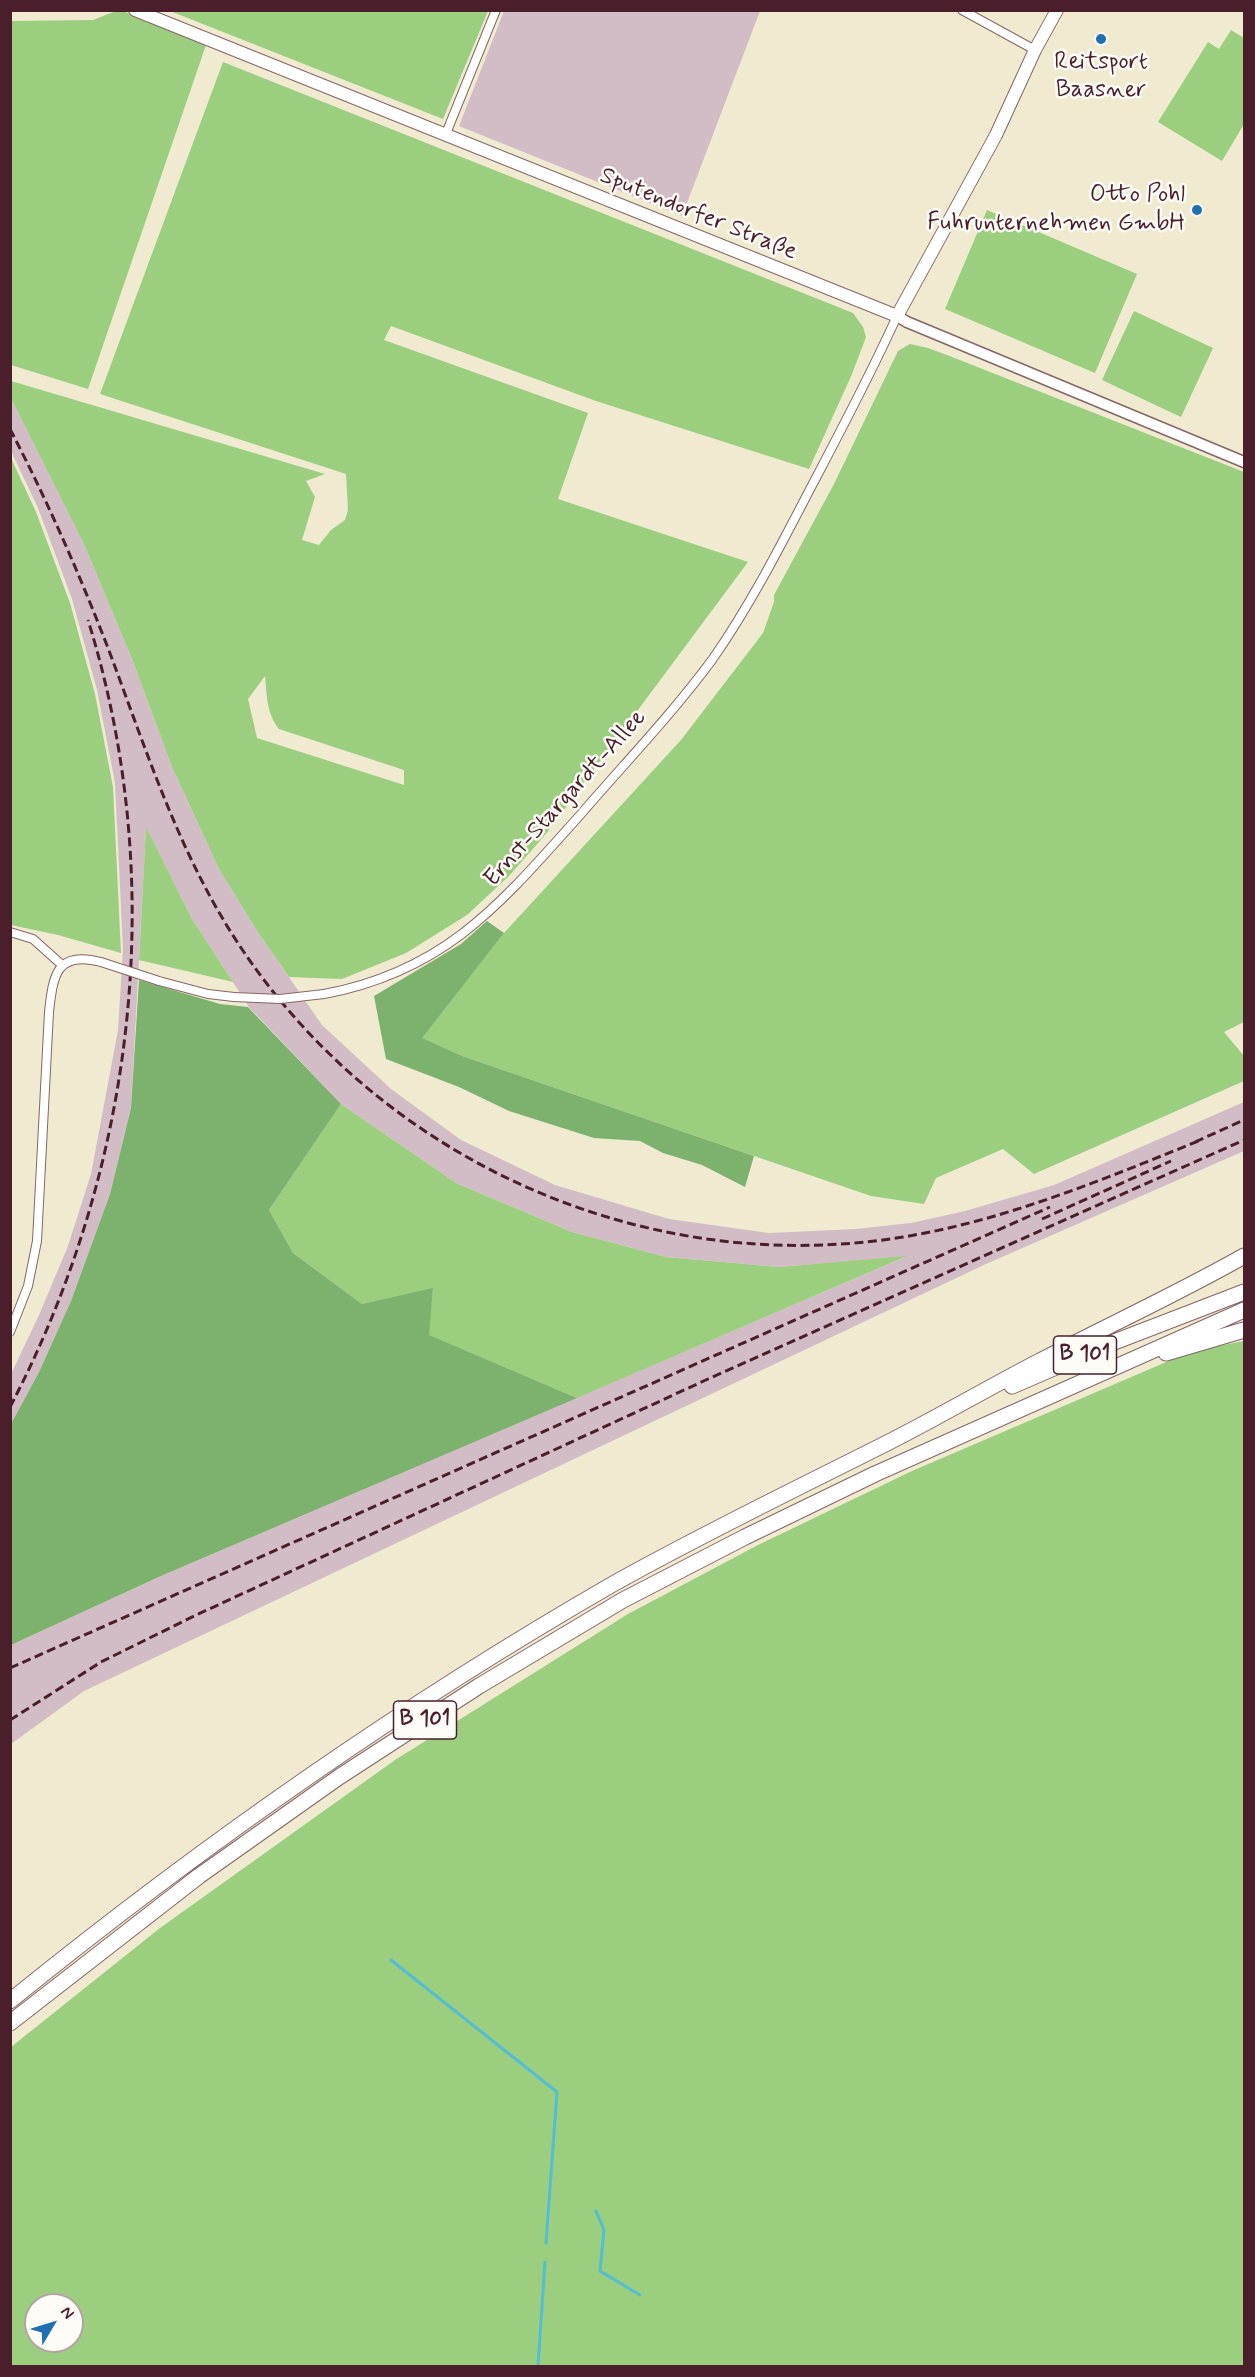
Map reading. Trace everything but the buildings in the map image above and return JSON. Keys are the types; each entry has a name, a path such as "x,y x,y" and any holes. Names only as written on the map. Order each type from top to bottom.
{"highway":[{"path":"927,1423 1036,1363 1245,1256"},
{"name":"B 101","path":"10,2001 206,1849 330,1762 460,1677 614,1584 736,1519 927,1423 1109,1344 1245,1292"},
{"name":"B 101","path":"10,2023 199,1876 268,1826 408,1731 603,1612 745,1537 875,1474 1245,1310"},
{"path":"1112,1369 1245,1330"}],"main road":[{"name":"Sputendorfer Straße","path":"135,10 897,316"},
{"path":"897,316 996,135 1035,50 1057,10"}],"street":[{"path":"445,135 496,10"},
{"path":"962,10 1035,50"},
{"name":"Sputendorfer Straße","path":"897,316 1245,462"},
{"name":"Ernst-Stargardt-Allee","path":"62,965 77,958 101,962 159,981 208,993 234,997 280,999 324,994 363,985 416,963 449,944 480,921 532,868 665,718 711,660 748,604 862,389 897,316"},
{"path":"10,932 33,939 62,965 53,982 49,1012 37,1241 31,1277 10,1332"}],"shaded area":[{"path":"504,11 760,11 682,216 459,126"},
{"path":"11,398 84,544 132,659 172,767 219,869 257,931 322,1025 391,1089 461,1140 555,1185 669,1219 769,1233 856,1229 911,1223 965,1211 1054,1185 1244,1102 1244,1151 986,1264 84,1691 11,1744 11,1645 161,1576 905,1257 779,1267 666,1257 572,1232 456,1183 341,1104 249,1007 192,919 146,828 131,1108 110,1194 71,1301 39,1372 11,1424 11,1374 68,1246 91,1174 118,1030 123,949 115,783 97,690 72,599 38,508 11,451"}],"green space":[{"path":"116,11 123,11 206,45 88,389 11,365 10,21 93,20"},
{"path":"170,11 488,11 443,119"},
{"path":"1231,30 1244,38 1244,124 1222,161 1158,122 1208,42 1219,49"},
{"path":"223,62 853,313 863,327 866,337 852,374 809,469 596,401 391,326 384,340 588,413 558,499 748,562 545,835 509,876 467,915 406,953 342,979 289,977 257,931 219,869 172,767 132,659 84,544 11,398 11,381 325,474 306,481 315,497 302,540 319,545 331,530 345,520 348,510 346,474 100,394","holes":["265,676 269,710 279,729 404,770 404,785 257,738 248,699"]},
{"path":"987,210 1137,274 1095,373 945,309"},
{"path":"1134,311 1213,348 1181,417 1102,380"},
{"path":"910,344 947,355 1244,472 1244,1022 1224,1032 1244,1056 1244,1081 1034,1174 1003,1149 936,1178 924,1204 871,1196 462,1056 421,1038 504,933 681,740 763,633 774,602 774,595 834,484 898,351"},
{"path":"11,458 36,512 70,603 95,694 113,787 121,953 58,935 11,925"},
{"path":"146,827 192,919 233,982 139,960"},
{"path":"487,921 504,933 422,1038 462,1056 754,1156 745,1187 702,1165 663,1153 640,1141 594,1138 509,1111 459,1087 386,1059 374,996 461,944"},
{"path":"139,980 220,1004 248,1007 341,1104 269,1210 293,1253 362,1304 433,1288 429,1335 577,1398 161,1576 11,1645 11,1424 39,1372 71,1301 110,1194 131,1108"},
{"path":"341,1104 456,1183 572,1232 666,1257 779,1267 907,1256 577,1398 428,1335 433,1289 362,1304 293,1253 269,1210"},
{"path":"1244,1341 1244,2366 11,2366 11,2047 160,1928 395,1760 628,1614 758,1545 912,1471 1192,1351"}],"waterway":[{"path":"391,1960 557,2092 546,2243"},
{"path":"596,2211 604,2230 600,2271 640,2295"},
{"path":"538,2366 545,2262"}],"railway":[{"path":"10,429 74,564 168,808 212,900 269,986 338,1062 417,1126 505,1177 599,1214 698,1238 800,1245 903,1237 942,1230 1055,1197 1201,1140"},
{"path":"10,1407 53,1315 87,1219 111,1121 127,1021 132,920 128,819 113,719 88,620"},
{"path":"1195,1142 1244,1120"},
{"path":"10,1720 101,1662 194,1616 708,1379 1244,1140"},
{"path":"1042,1219 1171,1161"},
{"path":"10,1668 1050,1207"}],"place":[{"name":"Reitsport Baasner","path":"1101,39"},
{"name":"Otto Pohl Fuhrunternehmen GmbH","path":"1197,210"}]}
